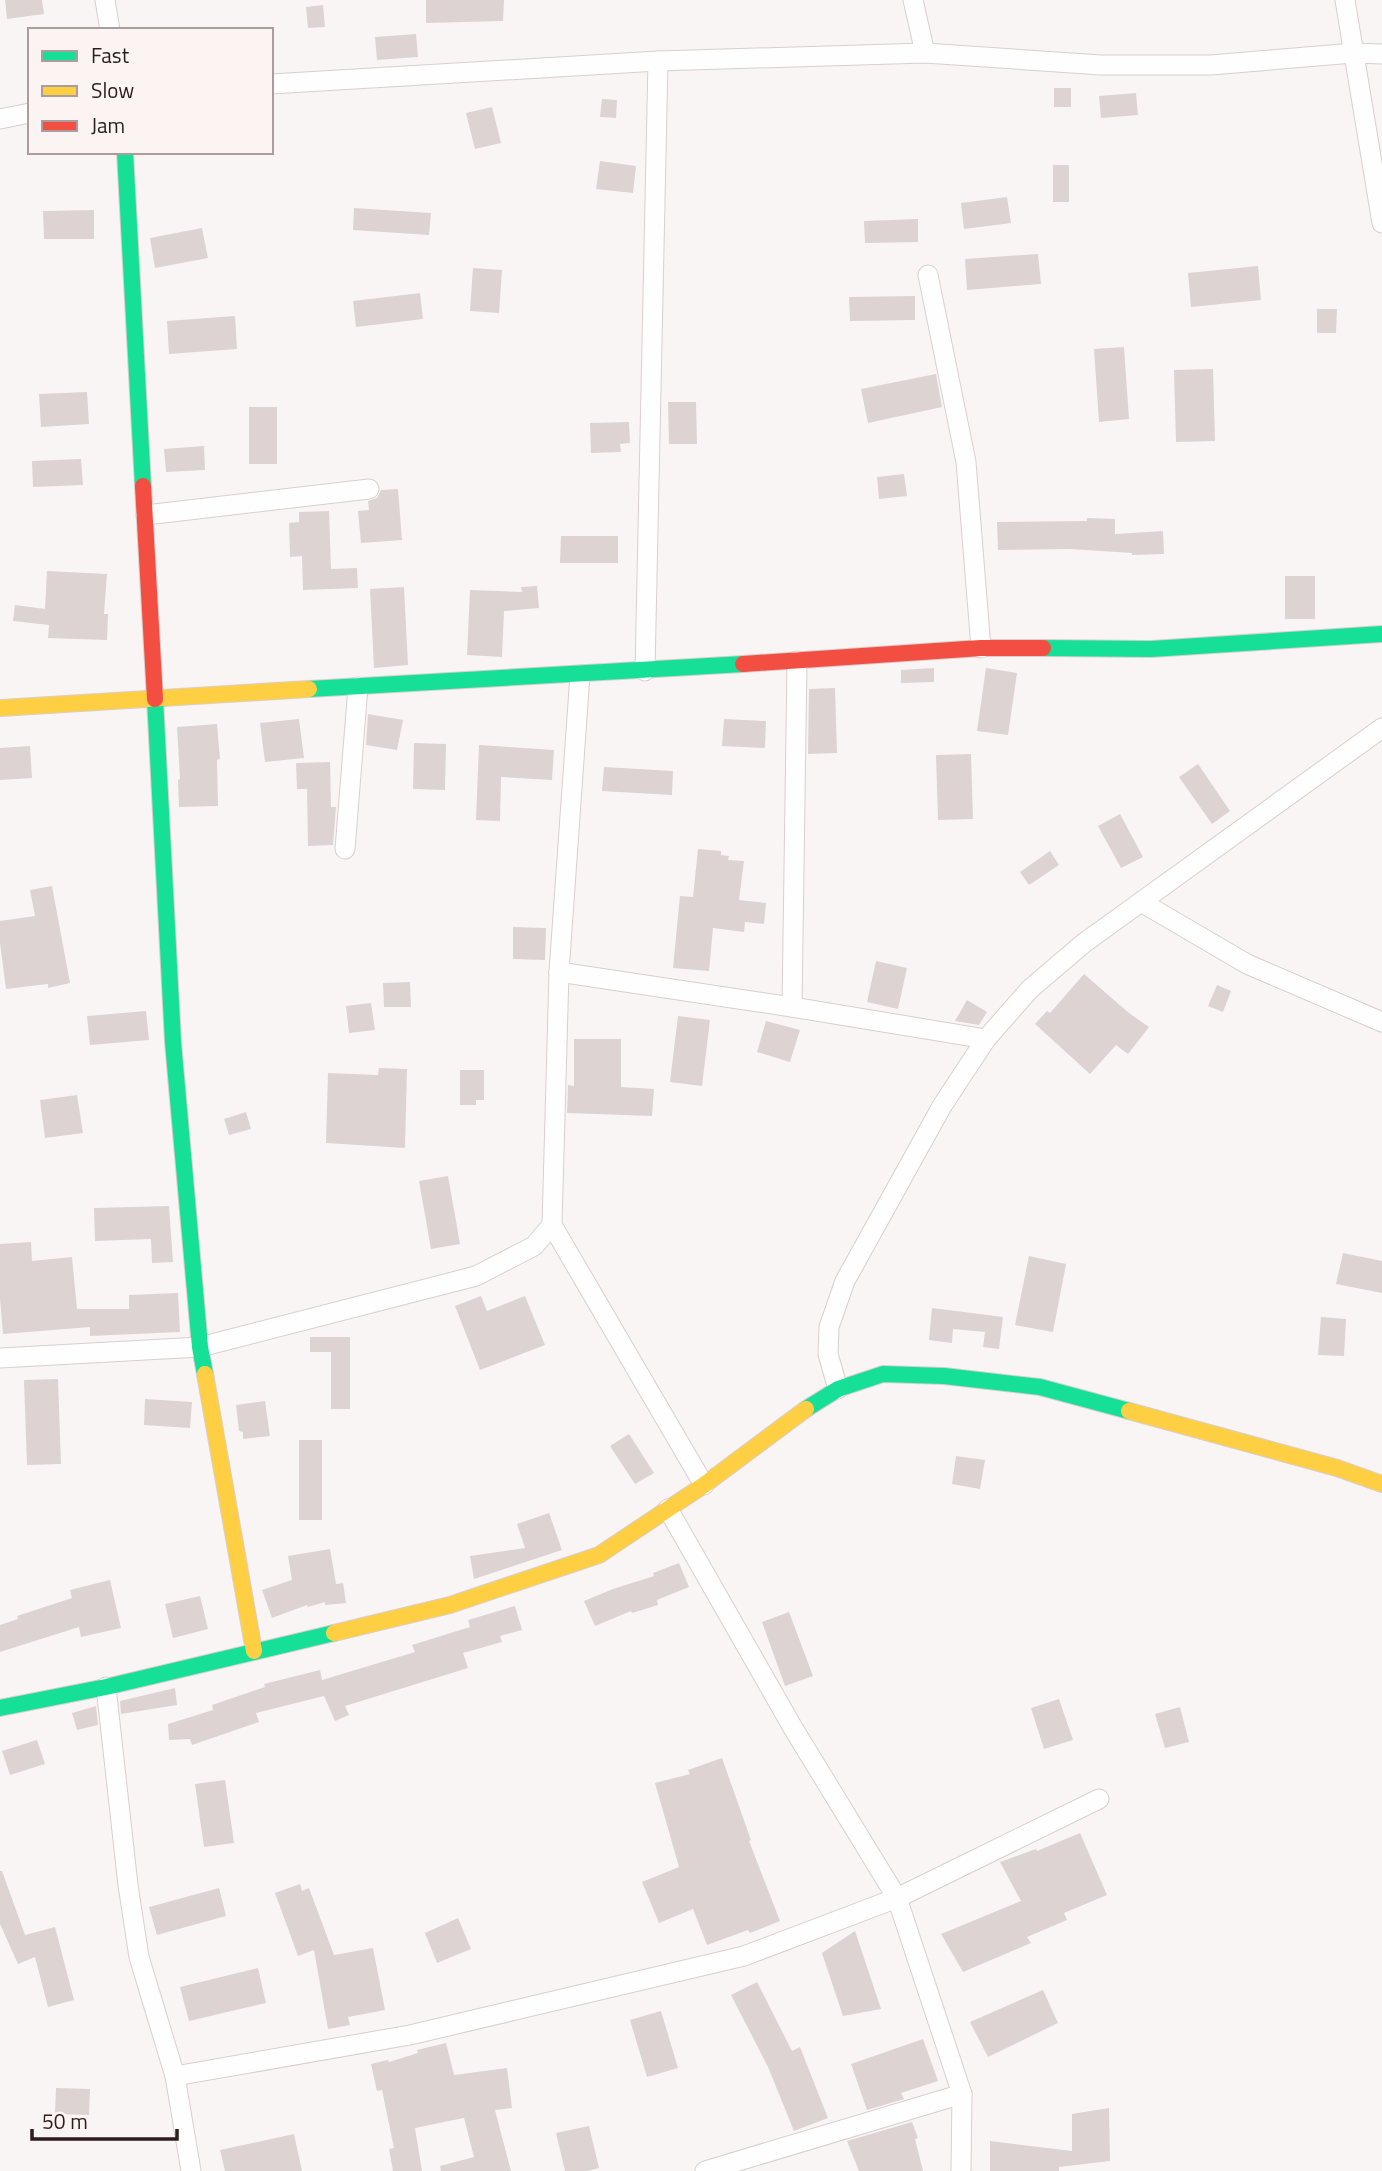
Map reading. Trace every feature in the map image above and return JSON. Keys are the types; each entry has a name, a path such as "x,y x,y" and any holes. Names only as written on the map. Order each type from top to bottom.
{"street":[{"path":"105,0 110,28"},
{"path":"913,0 925,53"},
{"path":"1345,0 1382,223"},
{"path":"273,84 658,61 925,53 1101,65 1211,65 1353,53 1382,54"},
{"path":"645,671 658,61"},
{"path":"0,119 28,113"},
{"path":"125,154 173,1042 200,1347 254,1651"},
{"path":"928,275 966,462 981,648"},
{"path":"146,515 369,489"},
{"path":"0,708 156,697 580,676 981,648 1151,649 1382,634"},
{"path":"792,1007 797,661"},
{"path":"580,676 559,972 552,1225 704,1485"},
{"path":"345,849 358,687"},
{"path":"838,1389 828,1354 829,1327 845,1281 942,1106 986,1039 1030,989 1084,943 1382,728"},
{"path":"1141,902 1247,964 1382,1022"},
{"path":"559,972 986,1039"},
{"path":"0,1358 200,1347 476,1276 534,1246 552,1225"},
{"path":"0,1708 106,1687 450,1605 599,1555 704,1485 791,1419 838,1389 883,1374 944,1376 1040,1387 1337,1468 1382,1484"},
{"path":"668,1509 793,1728 897,1898 962,2094 961,2171"},
{"path":"106,1687 128,1885 139,1957 174,2076 191,2171"},
{"path":"174,2076 410,2035 744,1956 897,1898 1099,1799"},
{"path":"705,2171 962,2094"}],"building":[{"path":"5,0 42,0 44,14 7,19"},
{"path":"426,0 504,0 503,21 426,23"},
{"path":"323,5 325,27 308,28 306,7"},
{"path":"416,34 418,57 377,60 375,37"},
{"path":"1054,88 1071,88 1071,107 1054,107"},
{"path":"1136,93 1138,115 1101,118 1099,96"},
{"path":"602,99 617,100 616,118 600,117"},
{"path":"492,107 501,143 475,149 466,113"},
{"path":"600,161 636,166 633,193 596,189"},
{"path":"1053,165 1069,165 1069,202 1053,202"},
{"path":"1007,197 1011,223 964,229 961,203"},
{"path":"354,208 431,213 429,235 353,230"},
{"path":"94,210 94,239 44,239 43,211"},
{"path":"918,219 918,242 865,243 864,221"},
{"path":"202,228 208,258 155,268 150,238"},
{"path":"1038,254 1041,284 967,290 965,259"},
{"path":"1258,266 1261,300 1191,307 1188,273"},
{"path":"473,268 502,270 499,313 470,311"},
{"path":"420,293 423,319 356,327 353,301"},
{"path":"915,296 915,320 850,321 849,297"},
{"path":"1317,309 1337,309 1336,333 1317,333"},
{"path":"235,316 237,349 169,354 167,321"},
{"path":"1124,347 1129,419 1099,422 1094,349"},
{"path":"1213,369 1215,441 1176,442 1174,370"},
{"path":"936,374 942,407 868,423 861,389"},
{"path":"87,392 89,424 41,427 39,394"},
{"path":"668,402 696,402 697,444 669,444"},
{"path":"249,407 277,407 277,464 249,464"},
{"path":"629,422 630,443 620,444 621,452 591,453 590,423"},
{"path":"204,446 205,470 166,472 164,449"},
{"path":"81,459 83,485 33,487 32,461"},
{"path":"904,474 907,496 879,499 877,477"},
{"path":"398,489 402,540 361,543 358,511 369,510 368,501 377,498 381,490"},
{"path":"329,511 331,569 357,568 358,588 303,590 302,556 290,557 289,523 299,522 299,512"},
{"path":"1087,518 1115,519 1115,534 1163,531 1164,554 1132,555 1070,549 998,550 997,522 1087,521"},
{"path":"561,536 618,536 618,563 560,563"},
{"path":"47,571 107,574 104,614 108,614 107,640 48,638 49,625 13,621 15,605 45,609"},
{"path":"1285,576 1315,576 1315,619 1285,619"},
{"path":"537,586 539,608 504,611 502,657 467,655 470,590 522,592 521,587"},
{"path":"404,587 408,665 374,668 370,589"},
{"path":"934,668 934,682 901,683 901,670"},
{"path":"986,668 1017,673 1008,735 977,731"},
{"path":"835,688 837,753 808,754 809,689"},
{"path":"368,714 403,720 397,750 366,745"},
{"path":"299,719 304,758 265,762 260,723"},
{"path":"724,719 766,721 765,748 722,746"},
{"path":"217,724 220,759 217,760 218,806 179,807 177,727"},
{"path":"414,743 446,744 445,790 413,789"},
{"path":"479,745 554,750 552,780 501,777 500,821 476,820"},
{"path":"30,746 32,778 0,780 0,748"},
{"path":"971,754 973,819 938,820 936,755"},
{"path":"330,762 331,807 336,807 333,845 308,846 307,789 297,789 296,763"},
{"path":"1198,764 1230,811 1212,824 1179,777"},
{"path":"604,767 673,771 672,795 602,791"},
{"path":"1120,814 1143,857 1121,868 1098,826"},
{"path":"698,849 721,851 721,855 729,856 728,860 744,861 739,900 766,903 764,924 745,922 744,932 713,928 709,971 673,968 680,896 693,897"},
{"path":"1050,851 1059,865 1029,885 1020,872"},
{"path":"52,886 70,983 48,988 48,984 6,989 0,921 35,916 30,890"},
{"path":"513,927 546,928 545,960 513,959"},
{"path":"876,961 907,968 898,1009 867,1002"},
{"path":"1084,974 1149,1027 1128,1054 1116,1045 1090,1074 1035,1024 1047,1011 1050,1013"},
{"path":"410,982 411,1007 384,1007 383,983"},
{"path":"1217,985 1231,991 1223,1012 1208,1006"},
{"path":"967,1000 987,1012 979,1025 955,1021"},
{"path":"371,1003 375,1030 349,1033 346,1006"},
{"path":"146,1011 149,1040 90,1045 87,1016"},
{"path":"678,1016 710,1020 702,1086 670,1082"},
{"path":"766,1021 800,1030 790,1062 757,1052"},
{"path":"574,1039 621,1039 621,1087 654,1089 652,1116 567,1113 568,1085 574,1086"},
{"path":"379,1068 407,1069 405,1148 326,1143 328,1073 378,1075"},
{"path":"460,1070 484,1070 484,1100 476,1100 476,1105 460,1105"},
{"path":"77,1095 83,1133 45,1138 40,1100"},
{"path":"246,1112 251,1129 229,1135 224,1119"},
{"path":"448,1176 460,1244 431,1249 419,1181"},
{"path":"169,1206 173,1262 152,1263 151,1239 95,1241 94,1208"},
{"path":"31,1242 32,1261 72,1257 77,1309 129,1309 129,1295 178,1293 180,1332 90,1336 90,1327 3,1334 0,1244"},
{"path":"1343,1253 1382,1261 1382,1293 1336,1284"},
{"path":"1029,1256 1066,1264 1053,1332 1015,1325"},
{"path":"481,1296 487,1311 525,1296 545,1345 480,1370 455,1306"},
{"path":"932,1308 1003,1317 999,1349 983,1347 985,1332 953,1329 952,1343 929,1340"},
{"path":"1321,1317 1346,1319 1344,1356 1318,1355"},
{"path":"310,1337 350,1337 350,1409 331,1409 331,1352 310,1352"},
{"path":"58,1379 61,1464 27,1465 24,1380"},
{"path":"145,1399 192,1402 190,1428 144,1425"},
{"path":"265,1401 270,1436 243,1439 243,1432 239,1431 236,1405"},
{"path":"629,1434 654,1473 635,1484 610,1446"},
{"path":"299,1440 322,1440 322,1520 299,1520"},
{"path":"956,1456 985,1460 980,1489 952,1484"},
{"path":"549,1513 562,1550 474,1579 470,1556 525,1548 517,1524"},
{"path":"330,1549 336,1584 343,1583 346,1603 307,1605 272,1618 262,1590 292,1580 288,1556"},
{"path":"679,1563 689,1587 657,1600 658,1605 632,1613 631,1611 595,1626 584,1601 654,1576 653,1573"},
{"path":"110,1580 121,1628 81,1637 79,1627 0,1652 0,1625 18,1619 17,1616 72,1598 70,1590"},
{"path":"200,1596 208,1629 173,1638 165,1604"},
{"path":"515,1606 522,1630 500,1636 502,1642 463,1653 468,1668 345,1706 349,1715 335,1721 324,1696 256,1713 259,1722 192,1745 190,1739 169,1740 168,1724 213,1710 212,1705 265,1687 264,1684 320,1670 322,1680 415,1652 412,1645 470,1627 468,1620"},
{"path":"789,1612 813,1676 785,1686 762,1622"},
{"path":"175,1688 177,1705 121,1714 120,1701"},
{"path":"1059,1699 1073,1740 1044,1749 1031,1708"},
{"path":"96,1706 98,1725 77,1730 72,1713"},
{"path":"1180,1707 1189,1742 1165,1748 1155,1714"},
{"path":"37,1740 45,1764 10,1775 2,1751"},
{"path":"722,1758 751,1840 749,1841 780,1921 707,1945 693,1909 659,1923 642,1882 679,1867 655,1783 690,1774 688,1770"},
{"path":"225,1780 234,1843 204,1847 195,1784"},
{"path":"1080,1833 1107,1895 1064,1913 1067,1920 1027,1937 1031,1943 963,1972 941,1934 1021,1901 1000,1862 1036,1849 1037,1851"},
{"path":"0,1871 25,1935 55,1927 74,2000 48,2007 35,1957 18,1964 0,1924"},
{"path":"300,1884 302,1891 309,1888 334,1955 373,1948 385,2010 348,2017 350,2025 328,2029 314,1950 298,1956 275,1893"},
{"path":"219,1888 226,1916 157,1935 149,1907"},
{"path":"458,1918 471,1949 437,1963 425,1933"},
{"path":"855,1931 881,2009 843,2016 822,1953"},
{"path":"258,1968 266,2003 189,2021 180,1987"},
{"path":"757,1982 792,2051 800,2047 828,2118 794,2131 768,2067 731,1995"},
{"path":"1043,1990 1058,2023 988,2057 970,2022"},
{"path":"661,2011 678,2068 647,2077 630,2020"},
{"path":"923,2039 938,2081 901,2093 904,2099 867,2110 851,2064"},
{"path":"446,2043 454,2075 507,2068 512,2108 495,2110 511,2171 441,2171 440,2166 474,2157 464,2118 415,2128 422,2171 393,2171 389,2149 394,2148 382,2090 377,2091 371,2064 389,2062 418,2053 417,2050"},
{"path":"56,2088 90,2089 89,2115 55,2114"},
{"path":"1109,2108 1110,2161 1059,2167 1059,2171 990,2171 990,2141 1072,2151 1072,2114"},
{"path":"912,2122 918,2138 915,2139 923,2171 859,2171 847,2141"},
{"path":"589,2126 599,2168 565,2171 556,2133"},
{"path":"294,2134 302,2171 225,2171 220,2150"}],"traffic: fast":[{"path":"125,154 143,486"},
{"path":"1043,648 1151,649 1382,634"},
{"path":"309,689 743,664"},
{"path":"155,699 173,1042 200,1347 205,1374"},
{"path":"806,1409 838,1389 883,1374 944,1376 1040,1387 1129,1411"},
{"path":"0,1708 106,1687 334,1633"}],"traffic: slow":[{"path":"0,708 309,689"},
{"path":"205,1374 254,1651"},
{"path":"334,1633 450,1605 599,1555 704,1485 806,1409"},
{"path":"1129,1411 1337,1468 1382,1484"}],"traffic: jam":[{"path":"143,486 155,699"},
{"path":"743,664 981,648 1043,648"}]}
